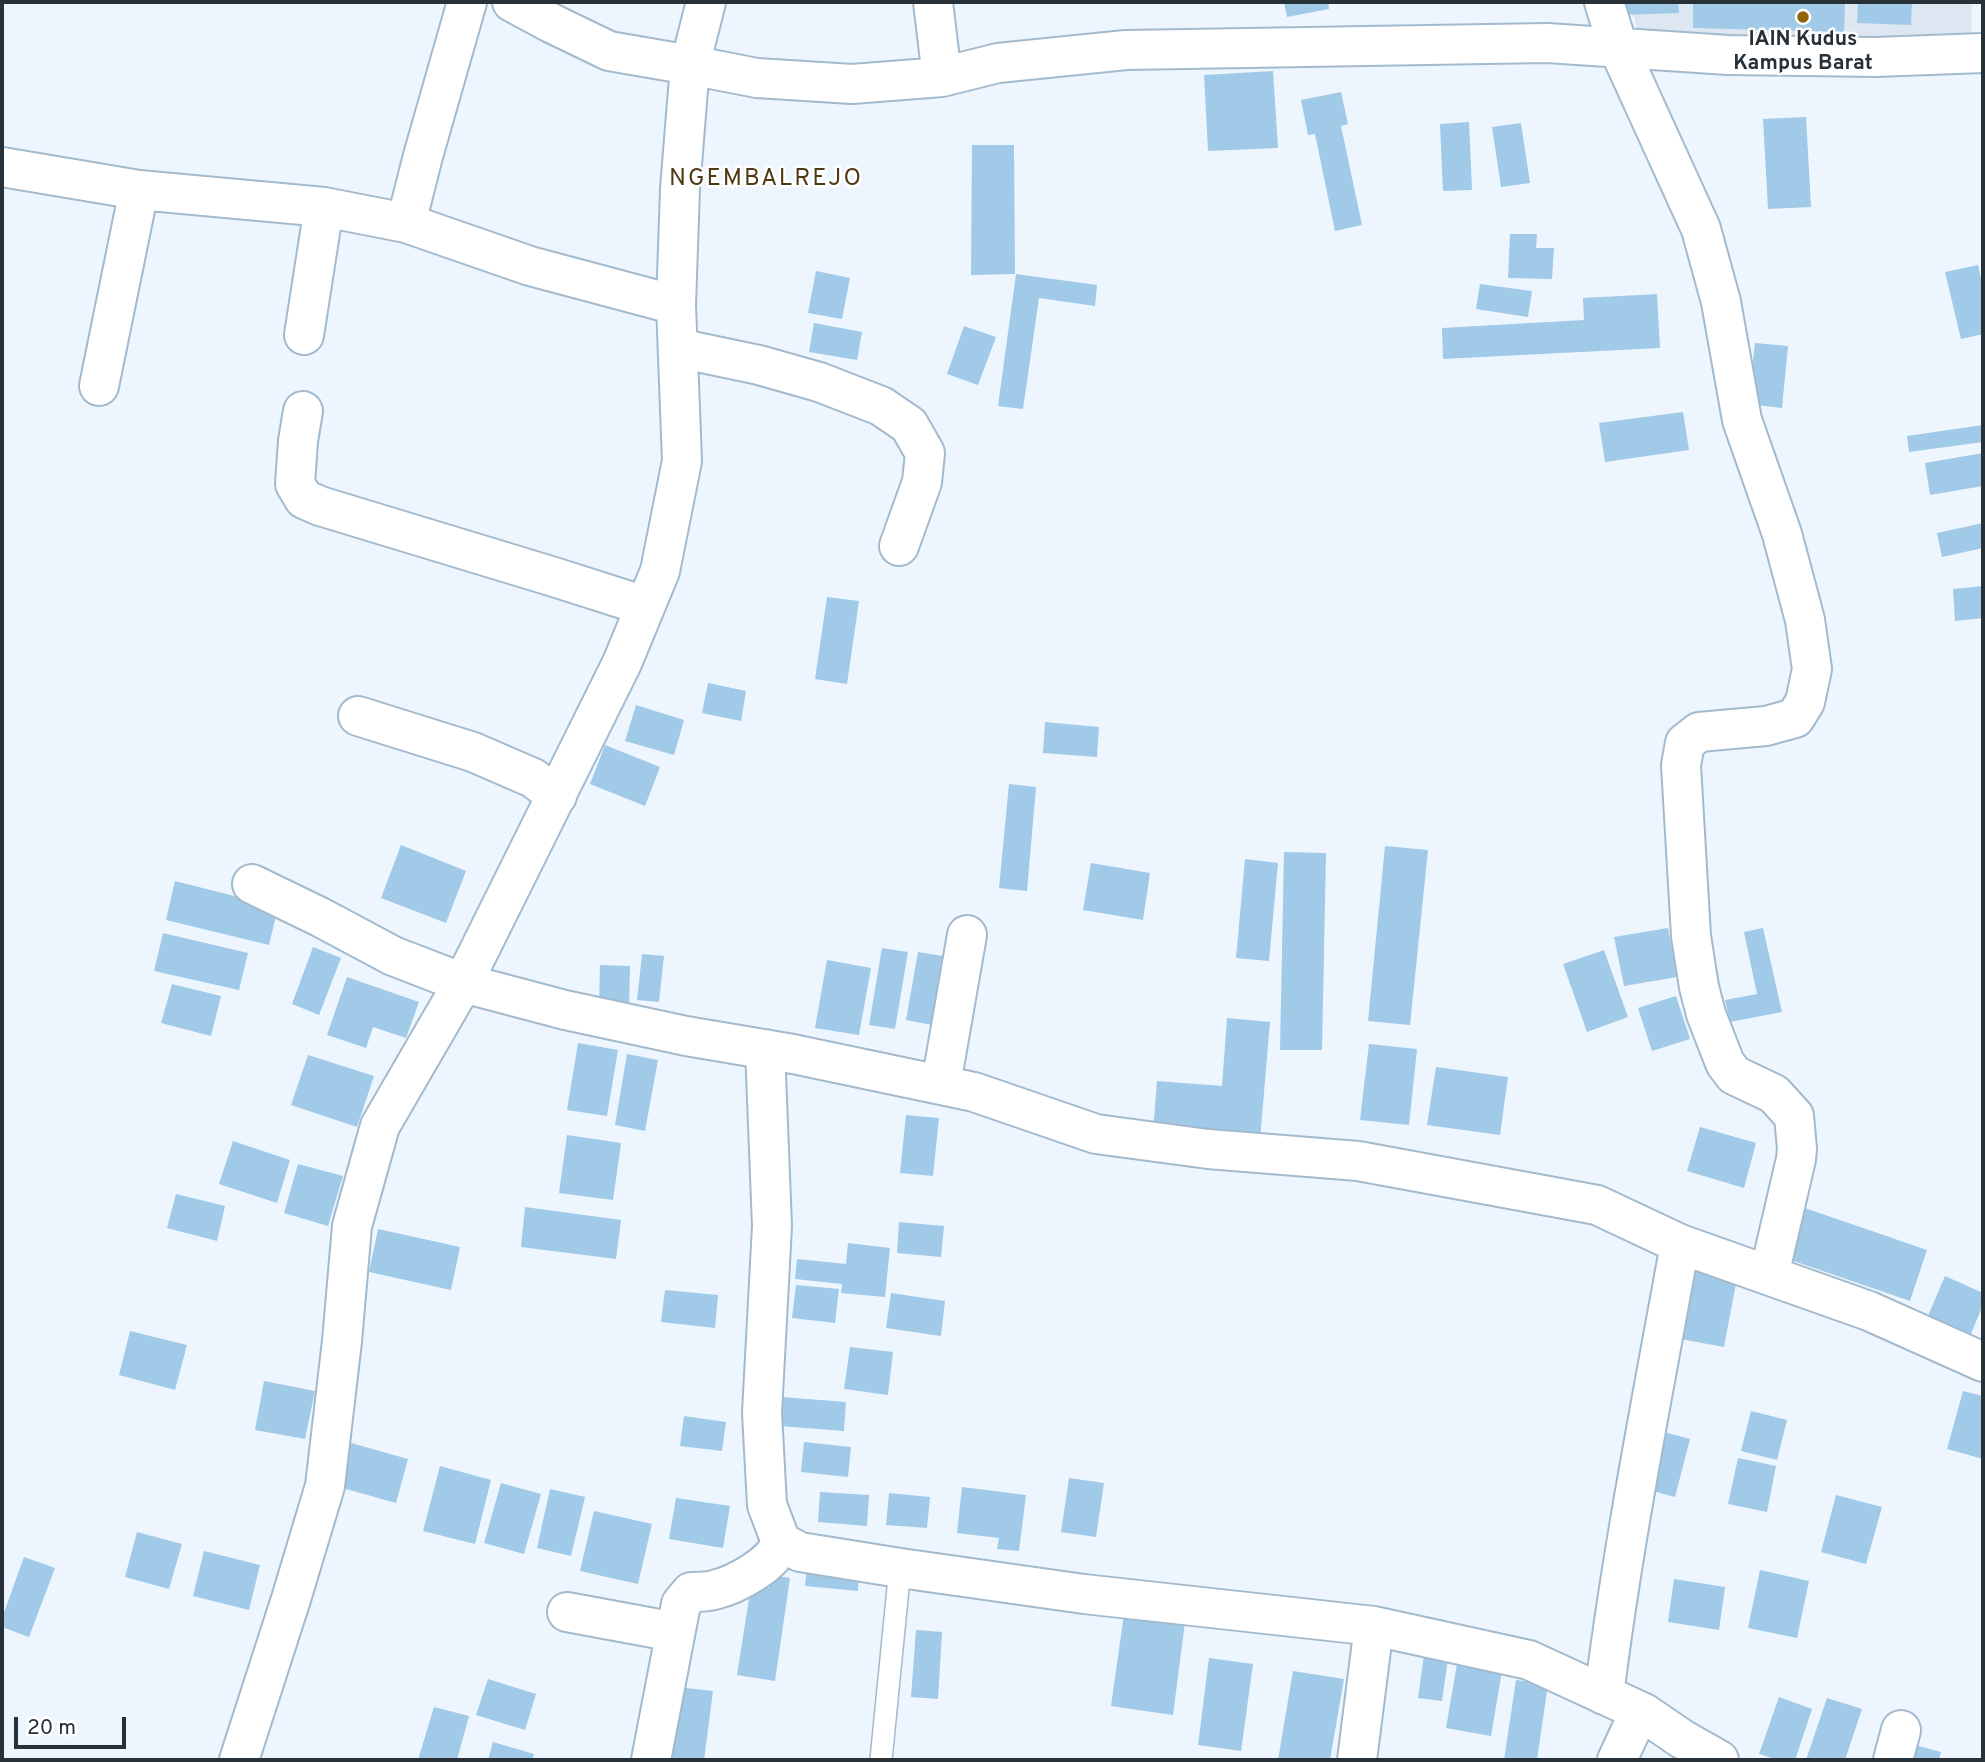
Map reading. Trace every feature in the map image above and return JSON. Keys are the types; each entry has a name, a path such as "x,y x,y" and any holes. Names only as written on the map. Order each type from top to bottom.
{"street":[{"path":"406,223 467,2"},
{"path":"512,2 609,51 757,78 852,84 942,77 998,63 1126,50 1547,43 1728,55 1849,57 1983,53"},
{"path":"239,1760 292,1599 325,1486 352,1226 380,1126 463,982 557,796 622,663 660,571 682,461 676,304 680,189 690,65 706,2"},
{"path":"933,2 942,77"},
{"path":"1604,2 1618,47 1701,229 1721,302 1742,420 1782,534 1804,620 1812,669 1804,702 1795,718 1766,726 1699,732 1685,743 1681,765 1691,936 1706,1014 1725,1063 1734,1075 1774,1094 1794,1116 1796,1159 1769,1275"},
{"path":"2,167 139,190 324,207 406,223 530,266 676,304"},
{"path":"99,386 139,190"},
{"path":"304,335 324,207"},
{"path":"678,348 759,365 819,382 881,406 909,425 925,453 922,482 899,546"},
{"path":"303,411 295,484 304,499 645,606"},
{"path":"358,716 472,752 533,778 557,796"},
{"path":"252,884 320,916 393,956 463,982 579,1013 941,1084 974,1092 1096,1134 1208,1149 1358,1161 1597,1205 1680,1244 1869,1311 1983,1362"},
{"path":"941,1084 967,935"},
{"path":"651,1760 681,1604 691,1592 713,1590 745,1578 774,1556 781,1542 767,1505 762,1413 772,1226 765,1049"},
{"path":"1604,1695 1614,1616 1680,1244"},
{"path":"781,1542 800,1552 900,1568 1084,1594 1374,1626 1529,1660 1644,1713 1719,1760"},
{"path":"567,1612 675,1632"},
{"path":"1357,1760 1374,1626"},
{"path":"1617,1760 1631,1730 1644,1713"}],"lane":[{"path":"881,1760 900,1568"}],"shaded area":[{"name":"IAIN Kudus Kampus Barat","path":"1630,2 1972,2 1971,33 1908,41 1638,32"}],"building":[{"path":"1284,2 1328,2 1329,9 1287,17"},
{"path":"1623,2 1678,2 1679,13 1623,15"},
{"path":"1693,2 1845,2 1844,32 1693,28"},
{"path":"1858,2 1912,2 1911,25 1857,23"},
{"path":"1273,71 1278,148 1208,151 1204,75"},
{"path":"1341,92 1348,124 1341,126 1362,225 1335,231 1315,134 1308,135 1301,100"},
{"path":"1806,117 1811,207 1768,209 1763,119"},
{"path":"1469,122 1472,190 1443,191 1440,124"},
{"path":"1521,123 1530,183 1501,187 1492,127"},
{"path":"972,145 1014,145 1015,274 971,275"},
{"path":"1510,234 1537,234 1536,248 1554,248 1552,279 1508,278"},
{"path":"1978,265 1983,287 1983,334 1961,339 1945,272"},
{"path":"816,271 850,278 842,319 808,313"},
{"path":"1016,274 1097,285 1095,306 1039,298 1023,409 998,406"},
{"path":"1480,284 1532,291 1528,317 1476,309"},
{"path":"1657,294 1660,348 1443,359 1442,328 1584,320 1583,298"},
{"path":"814,323 862,332 857,360 809,352"},
{"path":"964,326 996,337 978,385 947,374"},
{"path":"1755,343 1788,346 1782,408 1748,404"},
{"path":"1683,412 1689,450 1605,462 1599,423"},
{"path":"1983,425 1983,442 1909,452 1907,436"},
{"path":"1983,453 1983,486 1930,495 1925,463"},
{"path":"1983,523 1983,548 1942,557 1937,533"},
{"path":"1983,586 1983,618 1955,621 1953,589"},
{"path":"827,597 859,601 847,684 815,679"},
{"path":"708,683 746,691 741,721 702,713"},
{"path":"636,705 684,720 674,755 625,741"},
{"path":"1045,722 1099,727 1097,757 1043,753"},
{"path":"605,745 660,767 645,806 590,784"},
{"path":"1009,784 1036,787 1027,891 999,888"},
{"path":"401,845 466,871 446,923 381,898"},
{"path":"1385,846 1428,850 1410,1025 1368,1021"},
{"path":"1284,852 1326,853 1322,1050 1280,1050"},
{"path":"1245,859 1278,863 1269,961 1236,958"},
{"path":"1091,863 1150,873 1143,920 1083,910"},
{"path":"175,881 278,907 269,945 166,920"},
{"path":"1668,928 1677,977 1624,986 1614,937"},
{"path":"1763,928 1782,1012 1730,1022 1725,1000 1757,994 1744,932"},
{"path":"163,933 248,953 239,990 154,971"},
{"path":"313,947 341,958 319,1015 292,1004"},
{"path":"882,948 908,952 895,1029 869,1025"},
{"path":"1604,950 1628,1017 1587,1032 1563,964"},
{"path":"918,952 949,957 937,1026 906,1020"},
{"path":"642,954 664,956 659,1002 637,1000"},
{"path":"827,960 871,968 859,1035 815,1028"},
{"path":"600,965 630,966 629,1009 599,1008"},
{"path":"347,977 419,1002 406,1038 373,1027 366,1048 327,1035"},
{"path":"172,984 221,996 211,1036 161,1023"},
{"path":"1676,996 1690,1039 1652,1051 1638,1008"},
{"path":"1227,1018 1270,1022 1260,1140 1153,1132 1157,1081 1222,1086"},
{"path":"578,1043 618,1050 607,1116 567,1110"},
{"path":"1369,1044 1417,1049 1409,1125 1360,1120"},
{"path":"627,1054 658,1060 645,1131 615,1125"},
{"path":"308,1055 374,1076 357,1127 291,1105"},
{"path":"1436,1067 1508,1077 1500,1135 1427,1125"},
{"path":"906,1115 939,1118 933,1176 900,1173"},
{"path":"1700,1127 1756,1143 1744,1188 1687,1171"},
{"path":"567,1135 621,1143 613,1200 559,1193"},
{"path":"233,1141 290,1160 277,1203 219,1184"},
{"path":"298,1164 343,1176 328,1226 284,1213"},
{"path":"176,1194 225,1206 217,1241 167,1228"},
{"path":"1799,1206 1927,1250 1910,1301 1782,1257"},
{"path":"525,1207 621,1220 616,1259 521,1247"},
{"path":"899,1222 944,1226 941,1257 897,1253"},
{"path":"378,1229 460,1247 451,1290 369,1272"},
{"path":"848,1243 890,1248 885,1297 841,1293 842,1284 795,1279 797,1259 846,1264"},
{"path":"1693,1270 1737,1278 1724,1347 1680,1339"},
{"path":"1945,1276 1983,1293 1983,1305 1967,1343 1924,1325"},
{"path":"796,1285 839,1289 835,1323 792,1318"},
{"path":"665,1290 718,1295 715,1328 661,1322"},
{"path":"891,1293 945,1301 941,1336 886,1328"},
{"path":"130,1331 187,1345 175,1390 119,1375"},
{"path":"850,1347 893,1352 888,1395 844,1389"},
{"path":"264,1381 315,1391 305,1439 255,1430"},
{"path":"1963,1391 1983,1396 1983,1459 1947,1449"},
{"path":"782,1397 846,1402 844,1431 779,1426"},
{"path":"1751,1411 1787,1420 1777,1460 1741,1451"},
{"path":"684,1416 726,1422 722,1451 680,1446"},
{"path":"1664,1432 1690,1439 1675,1497 1649,1490"},
{"path":"804,1442 851,1447 848,1477 801,1472"},
{"path":"351,1443 408,1459 396,1503 339,1487"},
{"path":"1738,1458 1776,1466 1767,1512 1728,1504"},
{"path":"440,1466 491,1480 475,1544 423,1531"},
{"path":"1069,1478 1104,1483 1096,1537 1061,1532"},
{"path":"501,1483 541,1494 524,1554 484,1543"},
{"path":"962,1487 1026,1495 1019,1551 997,1549 999,1538 957,1533"},
{"path":"550,1489 585,1497 571,1556 537,1548"},
{"path":"820,1492 869,1495 867,1526 818,1522"},
{"path":"889,1493 930,1497 927,1528 886,1525"},
{"path":"1836,1495 1882,1507 1866,1564 1821,1552"},
{"path":"676,1498 730,1506 723,1548 669,1539"},
{"path":"594,1511 652,1524 638,1584 580,1571"},
{"path":"137,1532 182,1544 169,1589 125,1577"},
{"path":"204,1551 260,1565 249,1610 193,1596"},
{"path":"24,1557 55,1568 29,1637 2,1627 2,1618"},
{"path":"807,1564 859,1569 858,1591 805,1586"},
{"path":"1760,1570 1809,1581 1797,1638 1748,1628"},
{"path":"771,1575 790,1578 775,1681 737,1675 751,1586 769,1588"},
{"path":"1674,1579 1725,1587 1719,1630 1668,1622"},
{"path":"1124,1614 1185,1622 1173,1715 1111,1706"},
{"path":"916,1630 942,1632 938,1699 911,1697"},
{"path":"1424,1655 1448,1658 1442,1701 1418,1698"},
{"path":"1209,1658 1253,1664 1241,1751 1198,1745"},
{"path":"1457,1664 1502,1671 1491,1736 1446,1728"},
{"path":"1293,1671 1344,1679 1330,1760 1278,1760"},
{"path":"488,1679 536,1694 525,1730 476,1715"},
{"path":"1516,1680 1548,1684 1537,1760 1504,1760"},
{"path":"677,1687 713,1691 704,1760 668,1760"},
{"path":"1779,1697 1812,1709 1795,1760 1778,1760 1759,1754"},
{"path":"1827,1698 1862,1709 1845,1760 1806,1760"},
{"path":"434,1707 469,1716 457,1760 418,1760"},
{"path":"493,1742 534,1754 532,1760 488,1760"},
{"path":"1907,1743 1941,1752 1939,1760 1902,1760"}],"place":[{"name":"IAIN Kudus Kampus Barat","path":"1803,17"}],"district":[{"name":"NGEMBALREJO","path":"766,180"}]}
